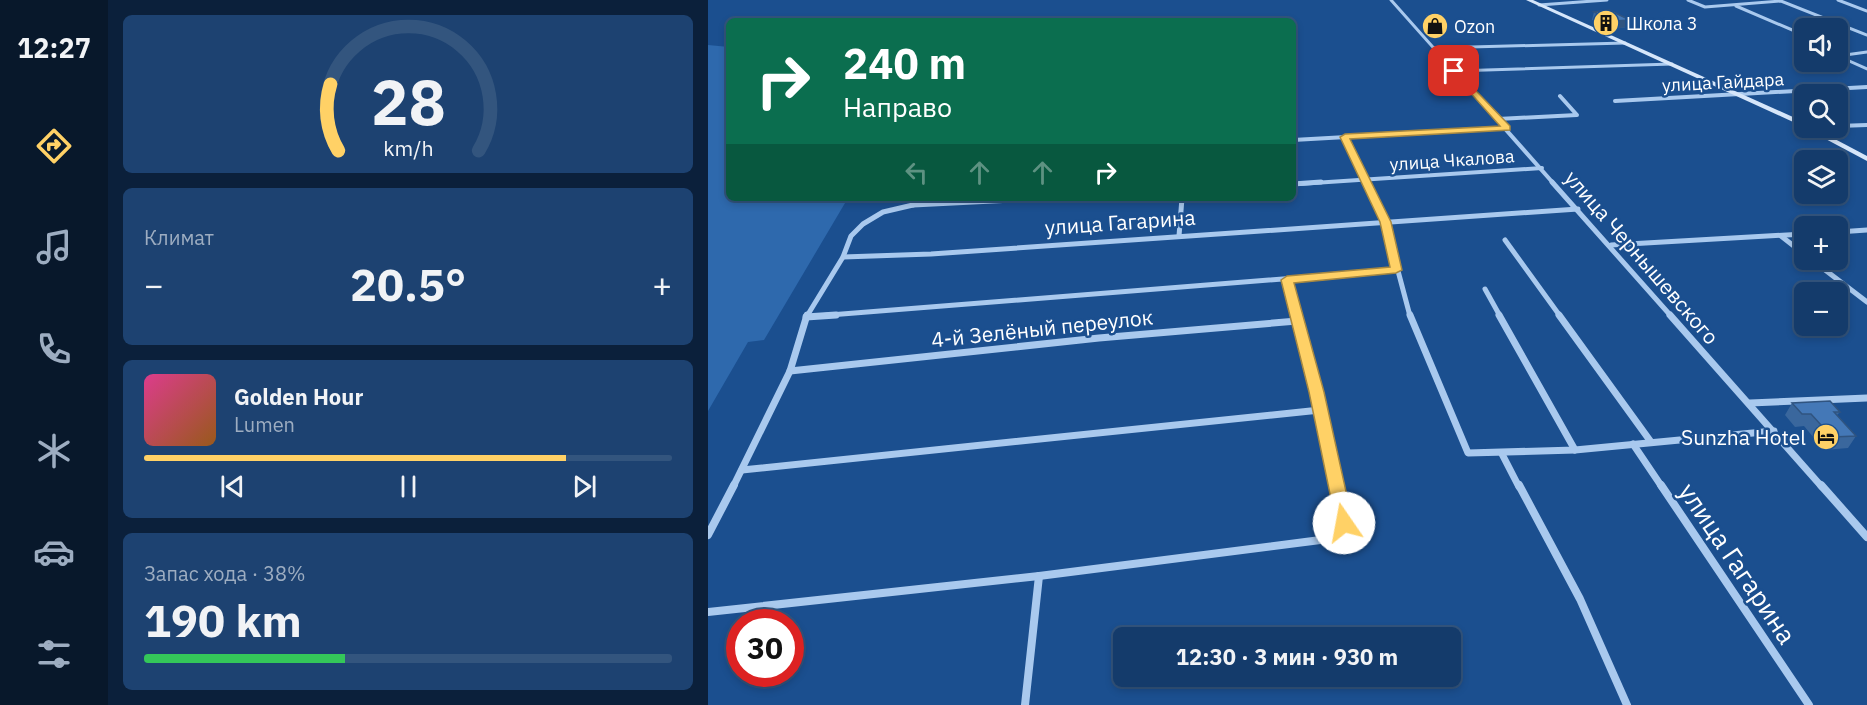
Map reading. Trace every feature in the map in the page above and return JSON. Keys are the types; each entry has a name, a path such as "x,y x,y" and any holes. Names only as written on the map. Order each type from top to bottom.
{"street":[{"name":"улица Чернышевского","path":"1391,0 1611,245 1867,537"},
{"path":"1529,0 1794,120"},
{"path":"1539,4 1607,0"},
{"path":"1688,0 1705,7 1781,1 1867,35"},
{"path":"1838,0 1867,11"},
{"path":"1733,5 1794,31"},
{"path":"1434,48 1625,43"},
{"path":"1848,54 1867,52"},
{"path":"1848,60 1867,69"},
{"path":"1454,71 1672,64"},
{"name":"улица Гайдара","path":"1616,101 1867,87"},
{"path":"1498,119 1577,115 1560,96"},
{"path":"1848,125 1867,124"},
{"path":"1296,140 1507,128"},
{"path":"1345,137 1385,222 1396,270 1410,315 1468,453 1502,454 1575,450 1774,431"},
{"path":"1828,138 1867,159"},
{"name":"улица Чкалова","path":"1296,184 1542,168"},
{"path":"913,205 916,201"},
{"path":"708,535 790,371 806,317 843,257 851,236 863,224 884,212 913,205 991,201"},
{"path":"1179,236 1182,201"},
{"name":"улица Гагарина","path":"843,257 931,254 1578,209"},
{"path":"1848,231 1867,230"},
{"path":"1611,245 1794,235"},
{"path":"1781,236 1794,246"},
{"path":"1505,240 1650,442"},
{"path":"806,317 1396,270"},
{"path":"1825,270 1867,302"},
{"path":"708,612 1039,576 1336,538 1344,523 1320,410 1287,280"},
{"path":"1485,289 1575,450"},
{"name":"4-й Зелёный переулок","path":"790,371 1099,338 1297,321"},
{"path":"1749,403 1867,398"},
{"path":"742,470 1320,410"},
{"name":"улица Гагарина","path":"1633,444 1809,705"},
{"path":"1502,454 1580,599 1627,705"},
{"path":"1024,705 1039,576"}],"shaded area":[{"path":"708,45 726,47 726,201 846,201 764,340 748,342 708,411"}],"building":[{"path":"1609,10 1630,20 1614,21 1594,12"},
{"path":"1830,401 1840,412 1834,412 1856,436 1832,437 1811,414 1802,414 1792,403"}],"place":[{"name":"Школа 3","path":"1606,23"},
{"name":"Ozon","path":"1435,26"},
{"name":"Sunzha Hotel","path":"1826,437"}],"route":[{"path":"1344,523 1317,392 1287,280 1396,270 1385,222 1345,137 1507,128 1454,71"}]}
